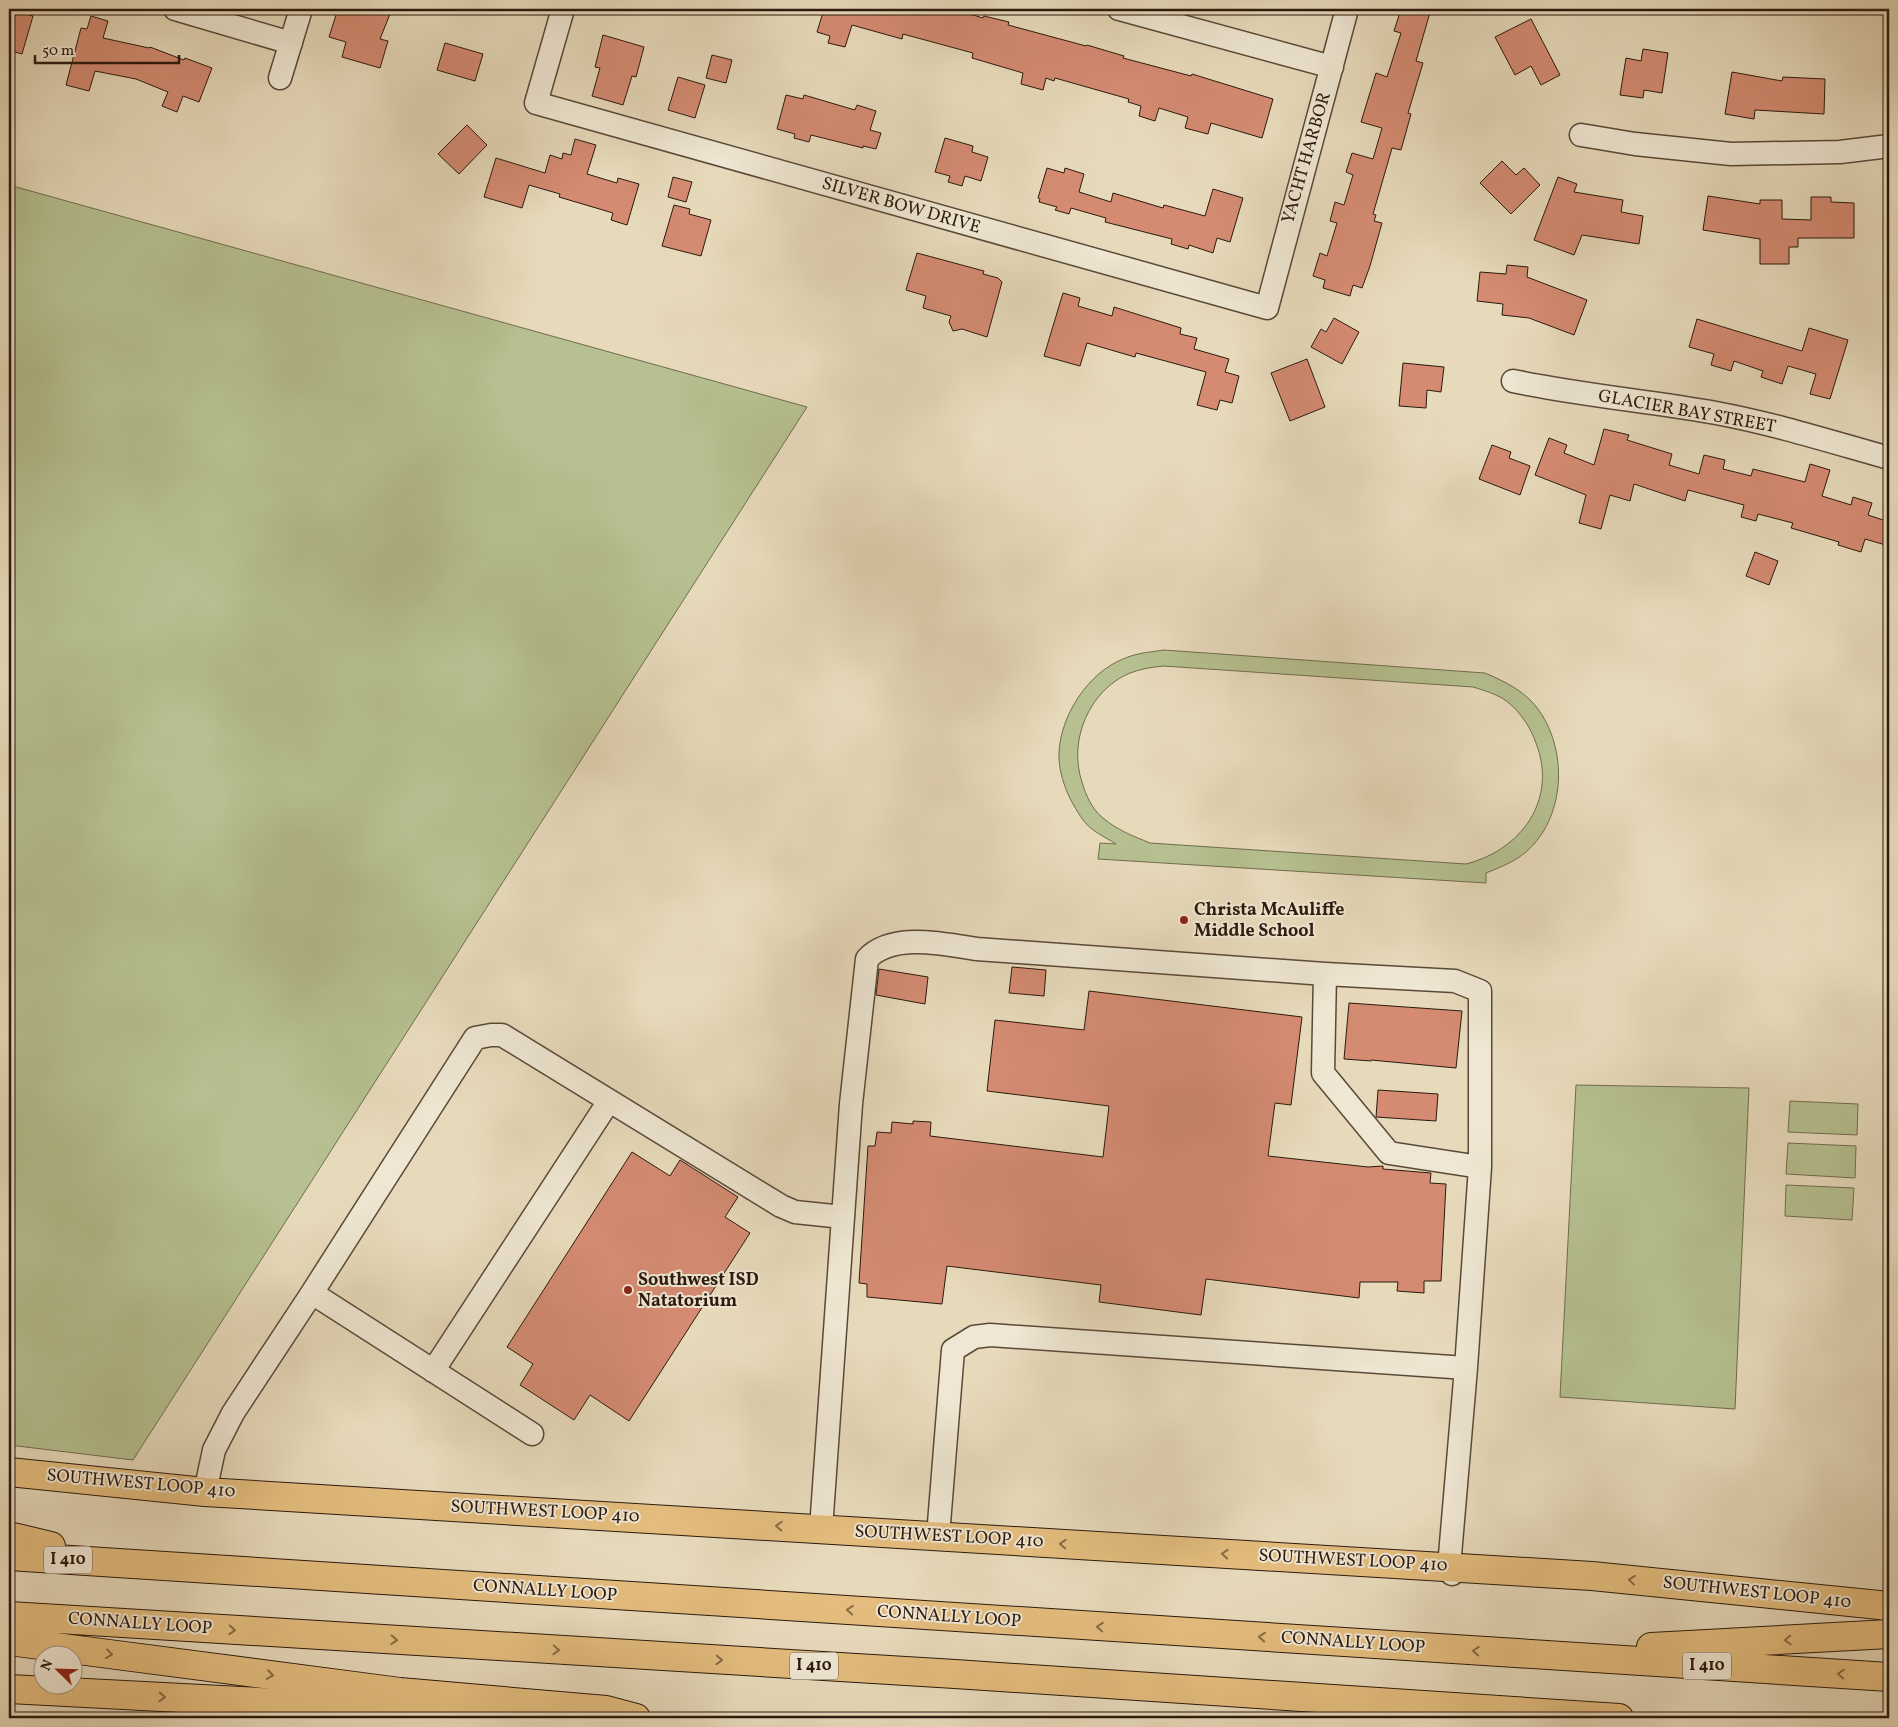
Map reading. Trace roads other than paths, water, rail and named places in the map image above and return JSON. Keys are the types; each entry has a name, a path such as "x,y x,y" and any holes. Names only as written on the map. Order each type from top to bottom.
{"main road":[{"name":"SOUTHWEST LOOP 410","path":"9,1472 205,1492 938,1536 1451,1570 1592,1576 1889,1606"},
{"path":"9,1536 128,1564"},
{"name":"CONNALLY LOOP","path":"9,1556 1889,1677"},
{"name":"CONNALLY LOOP","path":"9,1616 955,1674 1620,1718"},
{"path":"1525,1654 1889,1634"},
{"path":"9,1641 400,1692 606,1710 636,1718"},
{"path":"9,1688 562,1718"}],"street":[{"path":"175,9 291,43"},
{"path":"280,78 301,9"},
{"name":"SILVER BOW DRIVE","path":"563,9 536,103 1267,308"},
{"path":"1119,9 1332,67"},
{"name":"YACHT HARBOR","path":"1267,308 1347,9"},
{"path":"1581,134 1635,144 1731,154 1840,152 1889,146"},
{"name":"GLACIER BAY STREET","path":"1512,381 1564,392 1764,423 1889,458"},
{"path":"821,1529 851,1104 867,959 892,943 936,943 977,949 1324,974 1456,981 1480,991 1480,1167 1451,1570"},
{"path":"1324,974 1323,1073 1389,1153 1480,1167"},
{"path":"205,1492 214,1450 233,1413 475,1038 502,1035 781,1206 794,1212 843,1217"},
{"path":"433,1371 609,1101"},
{"path":"312,1293 532,1434"},
{"path":"938,1536 953,1350 974,1337 1000,1336 1466,1368"}],"place":[{"name":"Christa McAuliffe Middle School","path":"1184,920"},
{"name":"Southwest ISD Natatorium","path":"628,1290"}]}
